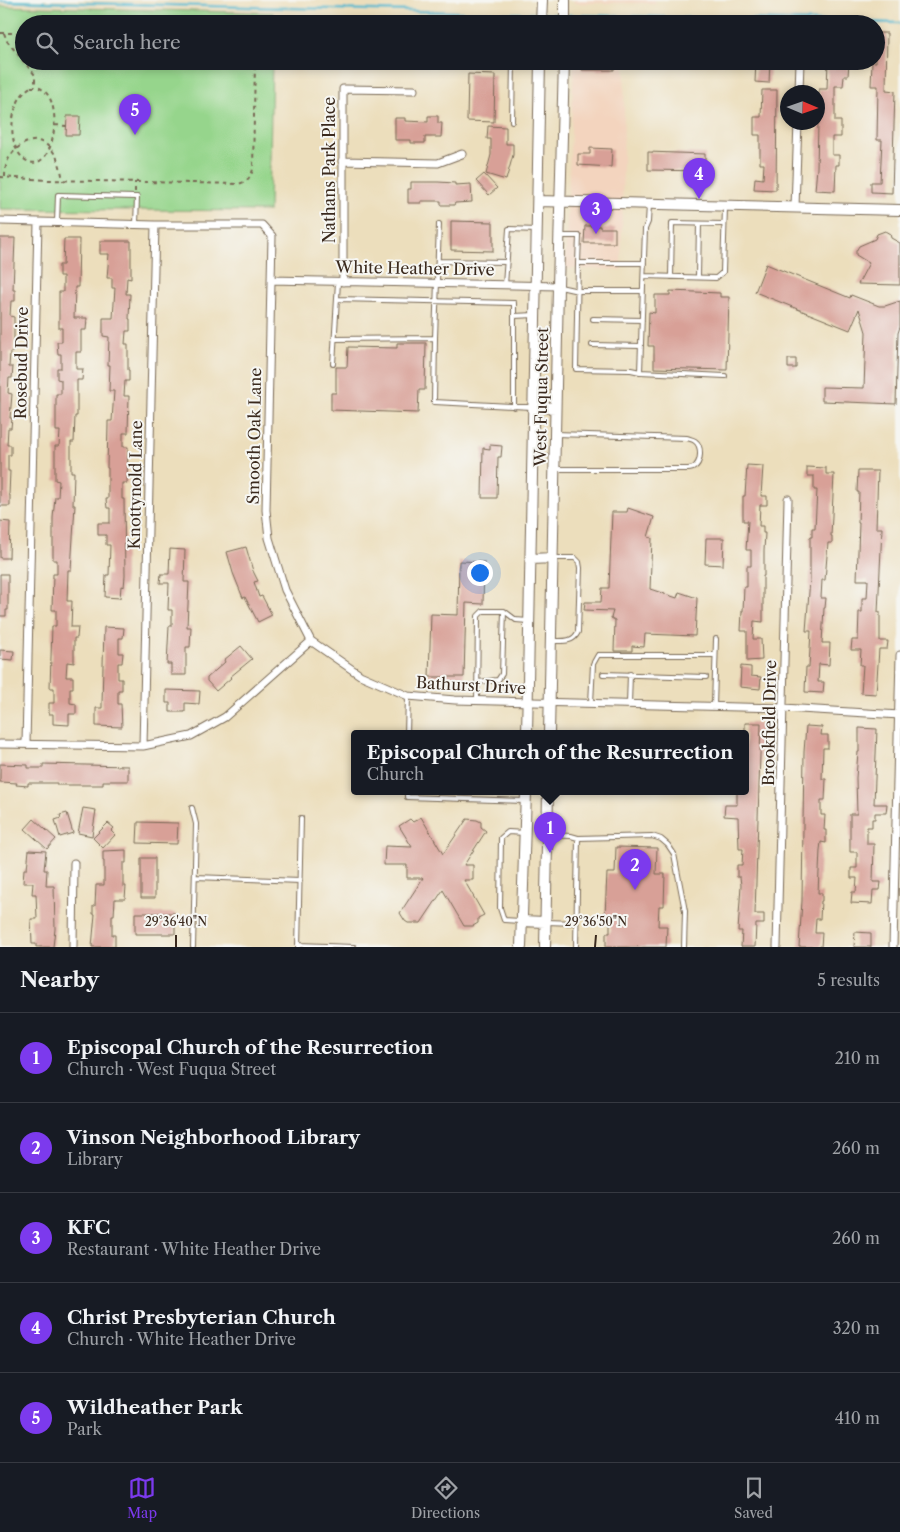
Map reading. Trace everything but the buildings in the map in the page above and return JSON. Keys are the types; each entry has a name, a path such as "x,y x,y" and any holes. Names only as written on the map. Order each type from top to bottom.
{"main road":[{"path":"542,0 542,15"},
{"path":"565,1 565,15"},
{"name":"West Fuqua Street","path":"527,730 540,70"},
{"name":"West Fuqua Street","path":"549,730 564,70"},
{"path":"538,201 900,210"},
{"path":"533,408 555,408"},
{"path":"531,558 553,558"},
{"path":"545,947 548,795"},
{"path":"521,947 526,796"},
{"path":"522,921 546,922"}],"street":[{"path":"799,85 800,70"},
{"name":"Nathans Park Place","path":"340,282 343,89 414,90"},
{"path":"794,208 798,130"},
{"path":"342,161 438,163 462,154"},
{"path":"0,221 155,225"},
{"name":"Rosebud Drive","path":"26,744 38,222"},
{"name":"Smooth Oak Lane","path":"155,225 262,225 272,236 266,510 269,538 286,590 311,641"},
{"name":"Knottynold Lane","path":"143,746 155,225"},
{"name":"White Heather Drive","path":"271,280 558,286"},
{"name":"Brookfield Drive","path":"777,947 788,499"},
{"path":"0,744 143,746 190,736 226,717 311,641"},
{"name":"Bathurst Drive","path":"311,641 360,675 408,696 477,701 783,708 899,715"},
{"path":"893,947 900,656"},
{"path":"73,947 74,863"}],"lane":[{"path":"512,121 513,70"},
{"path":"57,222 58,195 137,197 136,224"},
{"path":"640,372 645,229 648,222 649,203"},
{"path":"644,276 716,278 723,272 725,205"},
{"path":"670,277 672,223 724,224"},
{"path":"439,224 434,402 533,408"},
{"path":"698,277 699,224"},
{"path":"505,285 509,229 537,230"},
{"path":"560,236 579,236 576,369 631,370 725,376"},
{"path":"438,261 506,262"},
{"path":"578,263 644,263"},
{"path":"333,364 337,299 340,282"},
{"path":"558,286 578,291 643,292"},
{"path":"337,299 514,304 514,407"},
{"path":"514,316 535,315"},
{"path":"593,319 642,320"},
{"path":"334,338 435,338"},
{"path":"592,345 641,346"},
{"path":"554,469 685,469 694,468 699,461 700,454 699,446 695,441 687,438 555,434"},
{"path":"551,641 571,640 576,637 578,632 580,568 579,562 575,558 553,558"},
{"path":"477,701 478,616 483,611 504,611 516,620 530,621"},
{"path":"477,682 498,680 502,674 504,611"},
{"path":"714,707 716,639"},
{"path":"591,703 593,664 598,655 715,655"},
{"path":"603,674 706,676"},
{"path":"629,704 630,674"},
{"path":"408,696 408,730"},
{"path":"407,795 407,797 526,796"},
{"path":"192,808 196,824 193,947"},
{"path":"301,818 298,946 354,947"},
{"path":"522,921 507,921 502,916 500,908 501,838 508,832 524,833"},
{"path":"547,835 578,838 652,836 662,839 674,854 685,911 684,947"},
{"path":"576,947 578,838"},
{"path":"195,877 300,881"},
{"path":"546,922 576,923"}],"path":[{"path":"0,33 15,33"},
{"path":"4,33 7,42 15,52"},
{"path":"30,70 34,75 35,87"},
{"path":"0,177 63,181 238,184 246,181 250,178 253,169 255,70"},
{"path":"31,87 43,91 50,100 55,125 50,148 42,160 33,162 26,160 17,148 13,131 15,109 23,92 31,87"},
{"path":"55,125 67,126"},
{"path":"5,177 8,160 17,148 24,143 32,141 40,142 50,148 58,159 63,181"}],"shaded area":[{"path":"574,0 655,0 655,3 574,3"},
{"path":"574,70 625,70 621,270 565,268"}],"green space":[{"path":"0,6 273,13 273,15 15,15 15,70 272,70 269,211 0,209"}],"waterway":[{"path":"0,1 538,14"},
{"path":"544,14 563,15"},
{"path":"885,23 900,23"}],"place":[{"name":"Wildheather Park","path":"135,135"},
{"name":"Christ Presbyterian Church","path":"699,199"},
{"name":"KFC","path":"596,234"},
{"name":"Episcopal Church of the Resurrection","path":"550,853"},
{"name":"Vinson Neighborhood Library","path":"635,890"}]}
